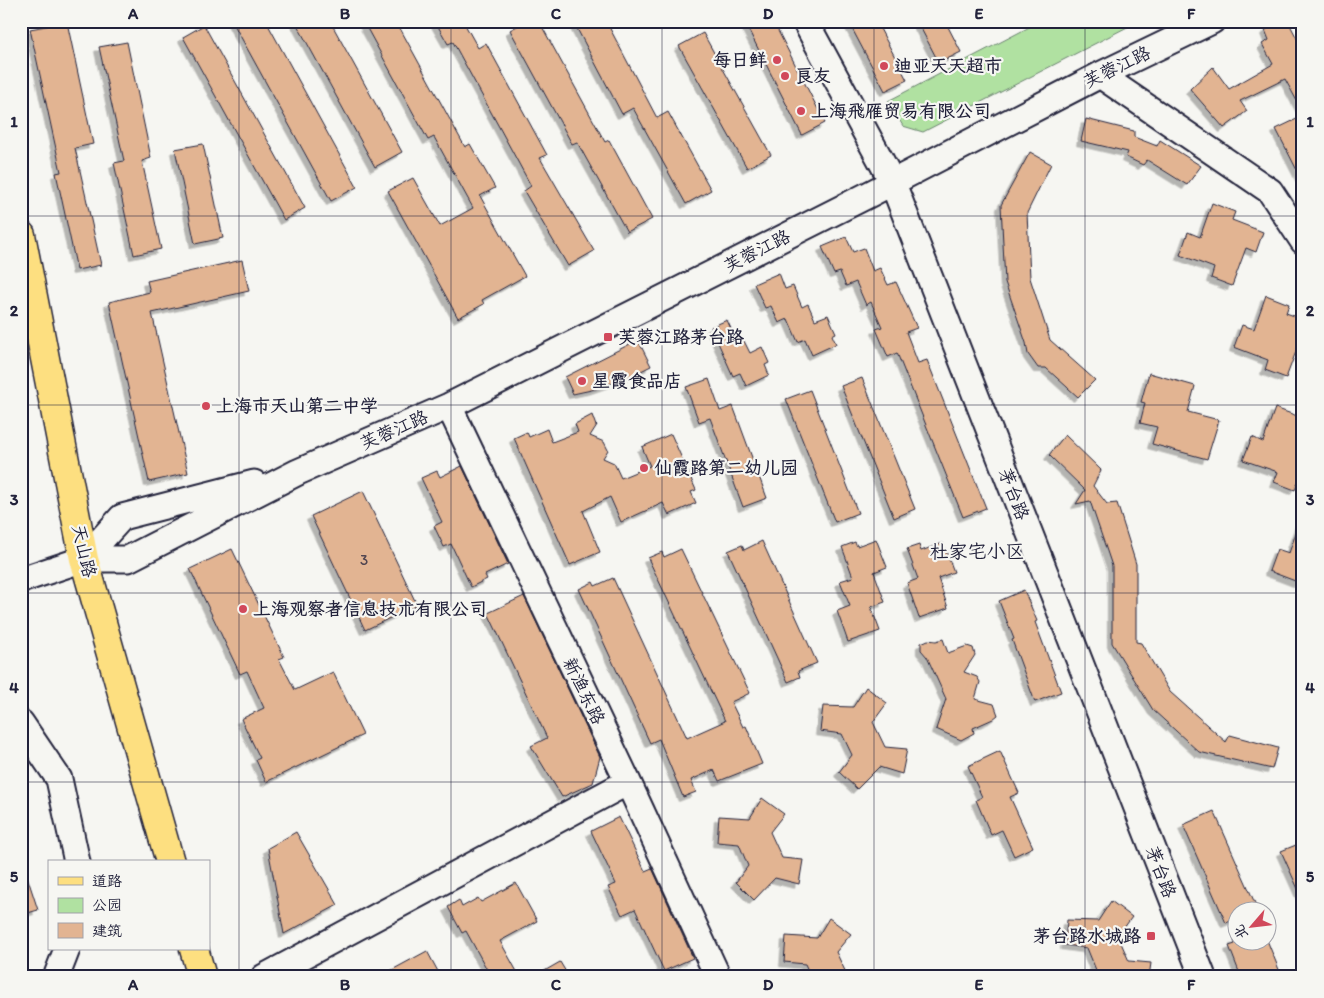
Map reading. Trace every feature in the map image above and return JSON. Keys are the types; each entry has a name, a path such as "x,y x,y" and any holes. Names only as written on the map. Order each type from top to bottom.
{"main road":[{"name":"天山路","path":"21,236 84,559 169,860"},
{"path":"194,950 202,977"}],"street":[{"name":"茅台路","path":"805,21 892,181 1203,977"},
{"name":"芙蓉江路","path":"21,580 84,559 128,559 298,472 449,406 866,196 1100,75 1212,21"},
{"path":"1100,75 1270,191 1303,241"},
{"name":"新渔东路","path":"449,406 628,782 718,977"},
{"name":"芙蓉江路","path":"84,559 122,517 298,472"},
{"path":"21,723 59,779 77,860"},
{"path":"264,977 628,782"},
{"path":"59,977 57,975 67,950"}],"green space":[{"path":"1041,21 1139,21 923,132 903,126 888,101"}],"building":[{"path":"232,21 266,21 357,187 331,201"},
{"path":"295,21 330,21 402,152 375,167"},
{"path":"363,21 396,21 465,147 470,144 495,188 480,196 525,276 482,300 484,304 458,318 388,191 413,178 440,226 473,208 434,137 428,140"},
{"path":"435,21 463,21 478,48 486,43 547,155 540,158 594,251 568,266 524,191 531,186 453,42 448,44"},
{"path":"526,21 539,21 605,142 609,140 652,219 627,232 577,142 572,144 510,30"},
{"path":"573,21 606,21 657,118 668,112 711,190 686,204 633,108 622,114"},
{"path":"744,21 773,21 825,123 802,135"},
{"path":"848,21 876,21 907,80 885,91"},
{"path":"917,21 945,21 961,52 939,63"},
{"path":"1288,21 1303,50 1303,112 1285,79 1240,101 1247,111 1224,128 1190,89 1213,67 1229,89 1273,64 1262,44 1269,40 1265,30"},
{"path":"67,22 93,144 75,148 101,265 77,270 56,173 61,172 30,29"},
{"path":"204,25 305,208 284,220 183,37"},
{"path":"703,33 771,155 747,168 679,46"},
{"path":"127,42 151,158 142,161 161,249 134,255 114,163 124,161 99,47"},
{"path":"1303,116 1303,182 1276,129"},
{"path":"1086,119 1134,131 1134,137 1157,146 1160,140 1201,166 1187,185 1147,160 1143,165 1126,157 1128,152 1081,141"},
{"path":"203,144 223,238 195,244 175,149"},
{"path":"1030,152 1051,164 1027,213 1030,278 1050,340 1095,380 1078,397 1046,368 1038,368 1028,354 1005,282 1001,205"},
{"path":"1212,203 1235,212 1232,220 1263,232 1256,252 1246,248 1232,286 1211,278 1214,268 1180,255 1188,232 1200,237"},
{"path":"846,237 853,252 864,248 873,271 880,268 888,285 896,282 917,328 906,332 918,363 927,360 986,508 963,517 897,353 888,357 876,329 882,327 871,302 866,305 856,282 846,286 840,272 834,274 822,247"},
{"path":"242,260 249,291 152,313 188,473 149,482 109,302 150,292 147,281"},
{"path":"779,273 785,289 793,286 802,307 808,304 815,320 828,315 836,333 832,335 836,344 812,355 805,339 798,342 788,319 779,323 771,306 765,308 754,284"},
{"path":"1266,295 1289,304 1286,313 1303,319 1303,342 1300,341 1286,378 1265,370 1268,360 1234,347 1242,325 1254,329"},
{"path":"727,320 737,342 743,339 750,353 762,347 769,363 765,365 769,375 746,386 740,373 733,376 711,327"},
{"path":"638,340 651,366 627,378 596,389 573,394 565,377"},
{"path":"1149,373 1195,386 1188,412 1219,420 1207,459 1152,444 1157,427 1140,423 1145,403 1141,402"},
{"path":"862,378 915,509 894,518 841,386"},
{"path":"709,379 720,411 733,406 767,498 743,507 710,418 699,422 686,387"},
{"path":"810,390 858,513 835,522 786,399"},
{"path":"1275,408 1303,418 1303,470 1295,490 1274,482 1278,472 1243,460 1252,437 1263,442"},
{"path":"592,415 597,425 590,436 604,442 608,450 603,458 614,463 621,478 650,466 642,447 671,434 696,490 691,492 696,503 669,515 663,503 621,522 610,497 583,511 600,552 570,565 514,438 527,432 529,437 547,429 552,442 578,432 575,424"},
{"path":"1065,435 1101,470 1093,486 1107,504 1117,503 1136,564 1136,642 1141,643 1170,692 1226,742 1230,735 1278,748 1272,769 1199,752 1153,710 1112,643 1112,566 1090,501 1076,504 1085,490 1049,455"},
{"path":"462,466 508,564 485,575 487,579 471,587 451,544 444,547 434,526 442,522 421,478 437,471 440,477"},
{"path":"363,491 417,605 365,630 311,516"},
{"path":"1301,519 1303,519 1303,584 1269,571 1277,549 1289,553"},
{"path":"876,539 887,567 874,572 885,602 871,607 880,631 848,642 837,611 850,606 840,581 853,577 842,547 855,542 857,546"},
{"path":"762,541 817,663 798,671 800,677 788,682 728,551 742,545 744,550"},
{"path":"943,543 954,572 938,578 948,608 919,618 907,583 918,579 907,549 919,545 921,551"},
{"path":"232,549 284,657 279,659 295,690 333,672 363,735 266,782 256,760 260,758 241,719 264,708 247,671 240,674 190,569"},
{"path":"681,549 750,693 731,702 743,727 746,726 762,764 719,781 714,770 691,780 696,792 683,797 659,739 650,743 579,589 593,582 595,586 613,578 687,738 725,721 648,558 662,552 664,557"},
{"path":"1024,590 1037,621 1035,622 1061,692 1035,702 999,601"},
{"path":"524,596 600,757 593,783 562,797 531,746 547,738 488,613"},
{"path":"943,639 948,653 967,646 973,648 975,655 964,672 977,677 980,682 975,699 994,704 998,715 973,728 974,733 961,740 936,729 946,699 927,657 921,650 921,643 928,640 936,641"},
{"path":"866,687 887,703 873,722 885,747 907,749 902,774 879,767 857,789 839,772 852,755 842,734 820,731 823,706 853,707"},
{"path":"1000,751 1019,793 1010,797 1033,847 1014,856 1002,830 991,835 976,800 982,797 968,766"},
{"path":"762,798 784,814 770,832 782,858 803,860 799,884 775,878 754,900 736,882 748,866 739,844 717,842 719,816 750,818"},
{"path":"1214,811 1254,900 1226,900 1226,923 1183,825"},
{"path":"619,817 645,871 652,868 693,958 664,971 635,909 622,915 608,887 616,884 591,831"},
{"path":"296,832 338,905 284,934 268,848"},
{"path":"1296,845 1300,853 1303,852 1303,900 1281,851"},
{"path":"21,867 24,867 38,910 21,915"},
{"path":"516,883 537,921 500,941 520,977 491,977 466,931 462,933 448,907 459,900 462,907 478,898 481,902"},
{"path":"1111,901 1132,917 1118,936 1129,961 1151,963 1149,977 1091,977 1096,970 1087,948 1065,945 1067,920 1098,921"},
{"path":"829,918 851,934 836,952 848,977 811,977 805,964 784,962 786,936 817,938"},
{"path":"1231,950 1271,950 1282,977 1241,977"},
{"path":"427,951 441,977 379,977"},
{"path":"560,962 569,977 534,977"}],"place":[{"name":"每日鲜","path":"777,60"},
{"name":"迪亚天天超市","path":"884,66"},
{"name":"良友","path":"785,76"},
{"name":"上海飛雁贸易有限公司","path":"801,111"},
{"name":"芙蓉江路茅台路","path":"608,337"},
{"name":"星霞食品店","path":"582,381"},
{"name":"上海市天山第二中学","path":"206,406"},
{"name":"仙霞路第二幼儿园","path":"644,468"},
{"name":"上海观察者信息技术有限公司","path":"243,609"},
{"name":"茅台路水城路","path":"1151,936"}],"district":[{"name":"杜家宅小区","path":"977,551"}]}
